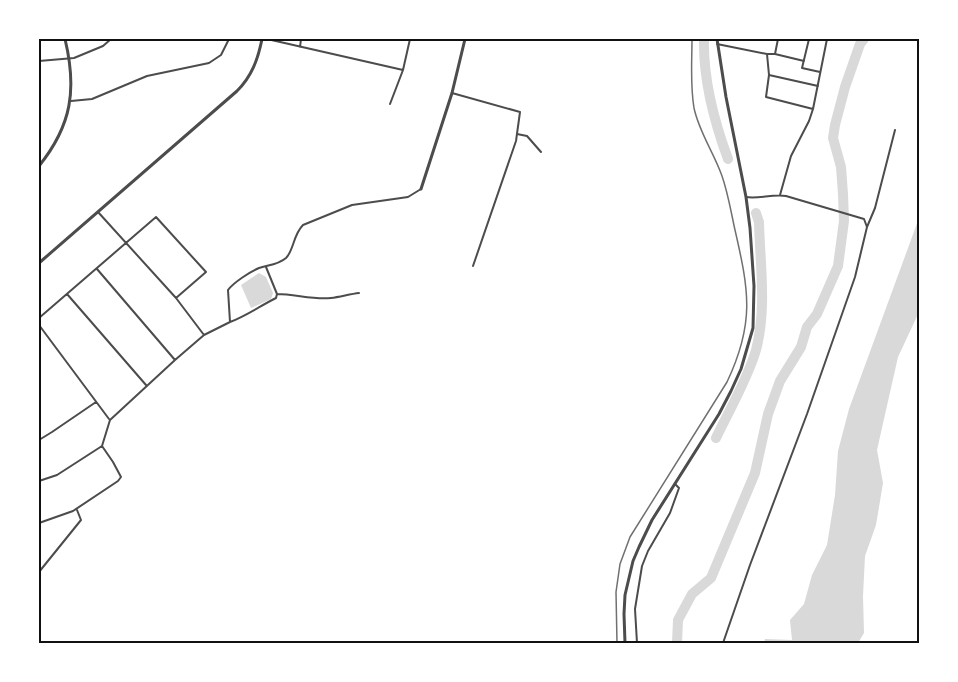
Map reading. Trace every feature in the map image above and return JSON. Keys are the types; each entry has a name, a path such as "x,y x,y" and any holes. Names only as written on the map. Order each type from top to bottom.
{"street":[{"path":"40,162 53,148 67,118 71,101 70,58 65,39"},
{"path":"39,61 70,58 103,46 111,39"},
{"path":"71,101 92,99 147,76 209,63 221,55 229,39"},
{"path":"39,263 246,82 258,56 262,39"},
{"path":"267,39 403,70"},
{"path":"300,47 301,39"},
{"path":"390,104 403,70 410,39"},
{"path":"230,322 228,290 260,267 276,264 287,258 297,231 303,225 352,205 408,196 421,189 452,93 465,39"},
{"path":"626,643 624,614 633,561 652,520 731,391 741,369 753,328 754,286 750,228 717,39"},
{"path":"775,54 778,39"},
{"path":"808,39 802,68 820,72"},
{"path":"780,195 791,156 813,109 826,39"},
{"path":"717,44 804,61"},
{"path":"767,54 769,75 766,97 813,109"},
{"path":"769,75 818,86"},
{"path":"452,93 520,112 516,141 473,266"},
{"path":"723,643 848,298 896,130"},
{"path":"517,134 527,136 542,152"},
{"path":"746,197 786,196 864,219 867,227"},
{"path":"98,212 176,298 204,335"},
{"path":"39,318 156,217 206,272 176,298"},
{"path":"266,267 278,294"},
{"path":"97,269 175,360"},
{"path":"278,294 331,298 359,293"},
{"path":"67,294 146,386"},
{"path":"39,481 57,475 102,446 110,420 204,335 244,317 276,298 278,294"},
{"path":"39,325 110,420"},
{"path":"39,440 96,402"},
{"path":"39,523 76,509 118,481 121,477 102,446"},
{"path":"637,643 635,609 642,566 670,513 680,488 675,484"},
{"path":"39,573 81,520 76,509"}],"shaded area":[{"path":"919,218 919,312 898,357 877,450 883,483 876,525 865,556 864,633 858,643 764,643 765,639 792,640 790,620 804,604 812,575 827,545 835,495 838,451 849,409"},
{"path":"259,273 266,277 273,293 271,299 251,308 241,285"}],"waterway":[{"path":"704,39 705,70 710,100 728,159"},
{"path":"677,643 678,620 692,594 711,578 755,473 768,414 780,381 801,347 807,327 817,314 838,266 844,221 843,194 841,167 833,138 845,87 860,44 864,39"},
{"path":"716,438 748,372 759,334 762,286 759,222 756,213"}],"railway":[{"path":"617,643 616,592 620,564 630,537 727,382 736,361 746,324 744,271 728,196 715,159 699,126 694,108 692,39"}]}
